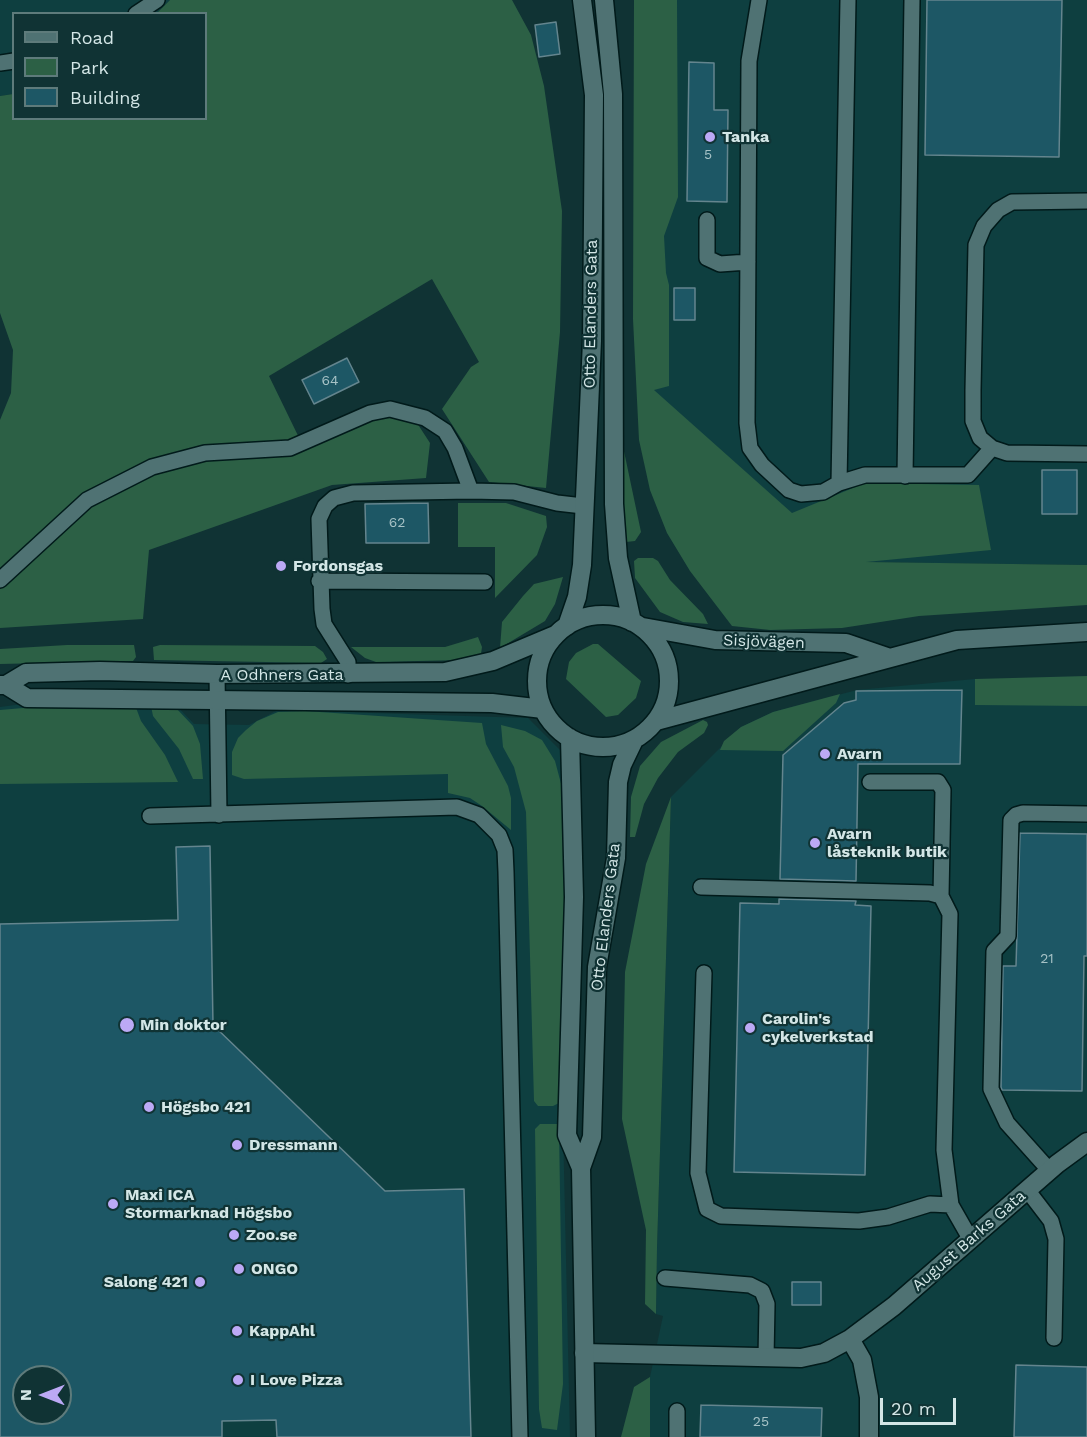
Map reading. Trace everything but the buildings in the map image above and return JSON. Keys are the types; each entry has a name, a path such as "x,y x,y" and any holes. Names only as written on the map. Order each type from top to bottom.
{"street":[{"name":"Otto Elanders Gata","path":"582,0 594,95 592,341 582,565 577,597 561,630 544,651 538,670 537,690 543,708 554,725 570,738 587,745 606,747 634,740"},
{"name":"Otto Elanders Gata","path":"586,1437 581,1168 592,1137 597,967 616,858 618,782 622,765 634,740 656,721 666,702 668,670 656,640 636,624 618,558 614,504 613,94 604,0"},
{"path":"561,630 577,620 599,615 636,624"},
{"name":"Sisjövägen","path":"636,624 715,640 846,644 887,657"},
{"name":"A Odhners Gata","path":"3,685 26,673 100,671 217,675 348,675 445,672 493,662 561,630"},
{"path":"656,721 957,640 1087,632"},
{"name":"A Odhners Gata","path":"3,685 27,698 492,703 543,708"},
{"name":"Otto Elanders Gata","path":"570,738 574,906 567,1135 581,1168"},
{"name":"August Barks Gata","path":"584,1353 801,1358 824,1353 850,1339 894,1306 1050,1171 1087,1143"},
{"path":"850,1339 862,1360 864,1369 869,1396 869,1437"}],"lane":[{"path":"139,12 157,0"},
{"path":"759,0 749,61 747,423 750,448 762,465 789,490 801,494 823,492 839,483 864,475 968,475 992,448"},
{"path":"839,483 848,0"},
{"path":"904,476 912,0"},
{"path":"1087,201 1012,202 998,210 984,226 976,245 973,421 980,438 992,448 1007,453 1087,454"},
{"path":"707,220 707,258 720,264 748,262"},
{"path":"0,580 87,500 152,466 204,453 290,448 370,413 390,409 425,418 445,431 455,448 471,491"},
{"path":"348,675 348,662 324,624 320,581 320,519 334,498 353,493 514,492 557,503 583,506"},
{"path":"320,581 485,582"},
{"path":"217,675 219,815"},
{"path":"870,782 938,783 943,790 941,896 950,914 944,1150 951,1205 971,1240"},
{"path":"150,816 457,807 479,815 494,829 502,842 506,872 520,1437"},
{"path":"1050,1171 1007,1123 991,1089 994,951 1008,936 1011,820 1023,813 1087,814"},
{"path":"701,887 930,892 941,896"},
{"path":"704,973 698,1173 707,1209 721,1216 859,1221 888,1217 930,1204 951,1205"},
{"path":"1028,1191 1051,1221 1056,1239 1054,1338"},
{"path":"665,1278 750,1285 762,1291 767,1304 766,1358"},
{"path":"677,1411 677,1437"}],"shaded area":[{"path":"0,0 170,0 158,12 12,12 12,94 0,96"},
{"path":"671,0 1087,0 1087,565 858,562 792,514 653,390"},
{"path":"975,679 1087,679 1087,1437 650,1437 650,1377 663,1316 656,1314 657,1248 671,797 741,727 773,712 857,690"},
{"path":"30,703 176,705 194,724 249,725 278,710 528,718 566,756 570,941 563,1126 570,1437 0,1437 0,707"}],"green space":[{"path":"170,0 512,0 531,35 544,86 562,211 560,332 546,488 489,482 442,409 471,367 479,362 432,279 269,376 305,450 382,416 417,423 430,443 426,478 332,485 149,550 143,619 0,628 0,420 11,393 13,350 0,313 0,96 12,94 12,120 207,120 207,12 158,12"},
{"path":"634,0 677,0 678,197 664,236 669,285 669,386 654,390 792,513 865,483 979,485 991,550 866,562 1087,565 1087,605 919,616 842,628 770,630 732,626 690,571 667,533 650,490 639,440 633,319"},
{"path":"621,437 641,532 635,541 626,542 624,529"},
{"path":"458,503 506,503 546,516 547,527 537,555 495,598 495,547 458,547"},
{"path":"638,558 653,558 658,561 670,580 703,614 708,624 683,622 660,612 635,578 634,561"},
{"path":"563,577 555,604 545,621 500,648 502,622 523,596 534,584"},
{"path":"478,637 482,647 481,654 462,660 376,662 365,658 351,647 445,647"},
{"path":"593,644 598,644 641,681 636,698 618,715 606,717 566,679 569,662 576,653"},
{"path":"67,645 134,645 136,657 133,661 0,664 0,649"},
{"path":"160,645 315,646 323,652 327,659 321,663 154,660 153,647"},
{"path":"1087,676 1087,706 975,705 975,679"},
{"path":"840,694 836,703 783,751 720,750 724,741 741,727 773,712"},
{"path":"58,705 135,705 141,721 165,755 178,782 0,784 0,710"},
{"path":"151,706 176,708 193,726 200,744 203,779 193,779 179,749 153,716"},
{"path":"305,711 482,723 486,744 508,786 511,798 511,830 470,798 448,793 448,774 244,779 232,775 232,752 238,738 246,730 257,721 278,712"},
{"path":"703,720 708,725 704,733 678,752 658,778 644,804 635,837 630,837 631,797 640,766 661,742"},
{"path":"501,725 525,731 542,740 555,761 563,791 565,902 559,1103 553,1106 538,1106 534,1101 526,812 514,767 503,747"},
{"path":"671,797 656,1314 645,1304 646,1230 622,1119 625,972 646,864"},
{"path":"540,1124 558,1124 559,1127 563,1384 557,1430 542,1428 539,1409 535,1129"},
{"path":"650,1377 650,1437 621,1437 634,1387"}],"place":[{"name":"Tanka","path":"710,137"},
{"name":"Fordonsgas","path":"281,566"},
{"name":"Avarn","path":"825,754"},
{"name":"Avarn låsteknik butik","path":"815,843"},
{"name":"Min doktor","path":"127,1025"},
{"name":"Carolin's cykelverkstad","path":"750,1028"},
{"name":"Högsbo 421","path":"149,1107"},
{"name":"Dressmann","path":"237,1145"},
{"name":"Maxi ICA Stormarknad Högsbo","path":"113,1204"},
{"name":"Zoo.se","path":"234,1235"},
{"name":"ONGO","path":"239,1269"},
{"name":"Salong 421","path":"200,1282"},
{"name":"KappAhl","path":"237,1331"},
{"name":"I Love Pizza","path":"238,1380"}]}
